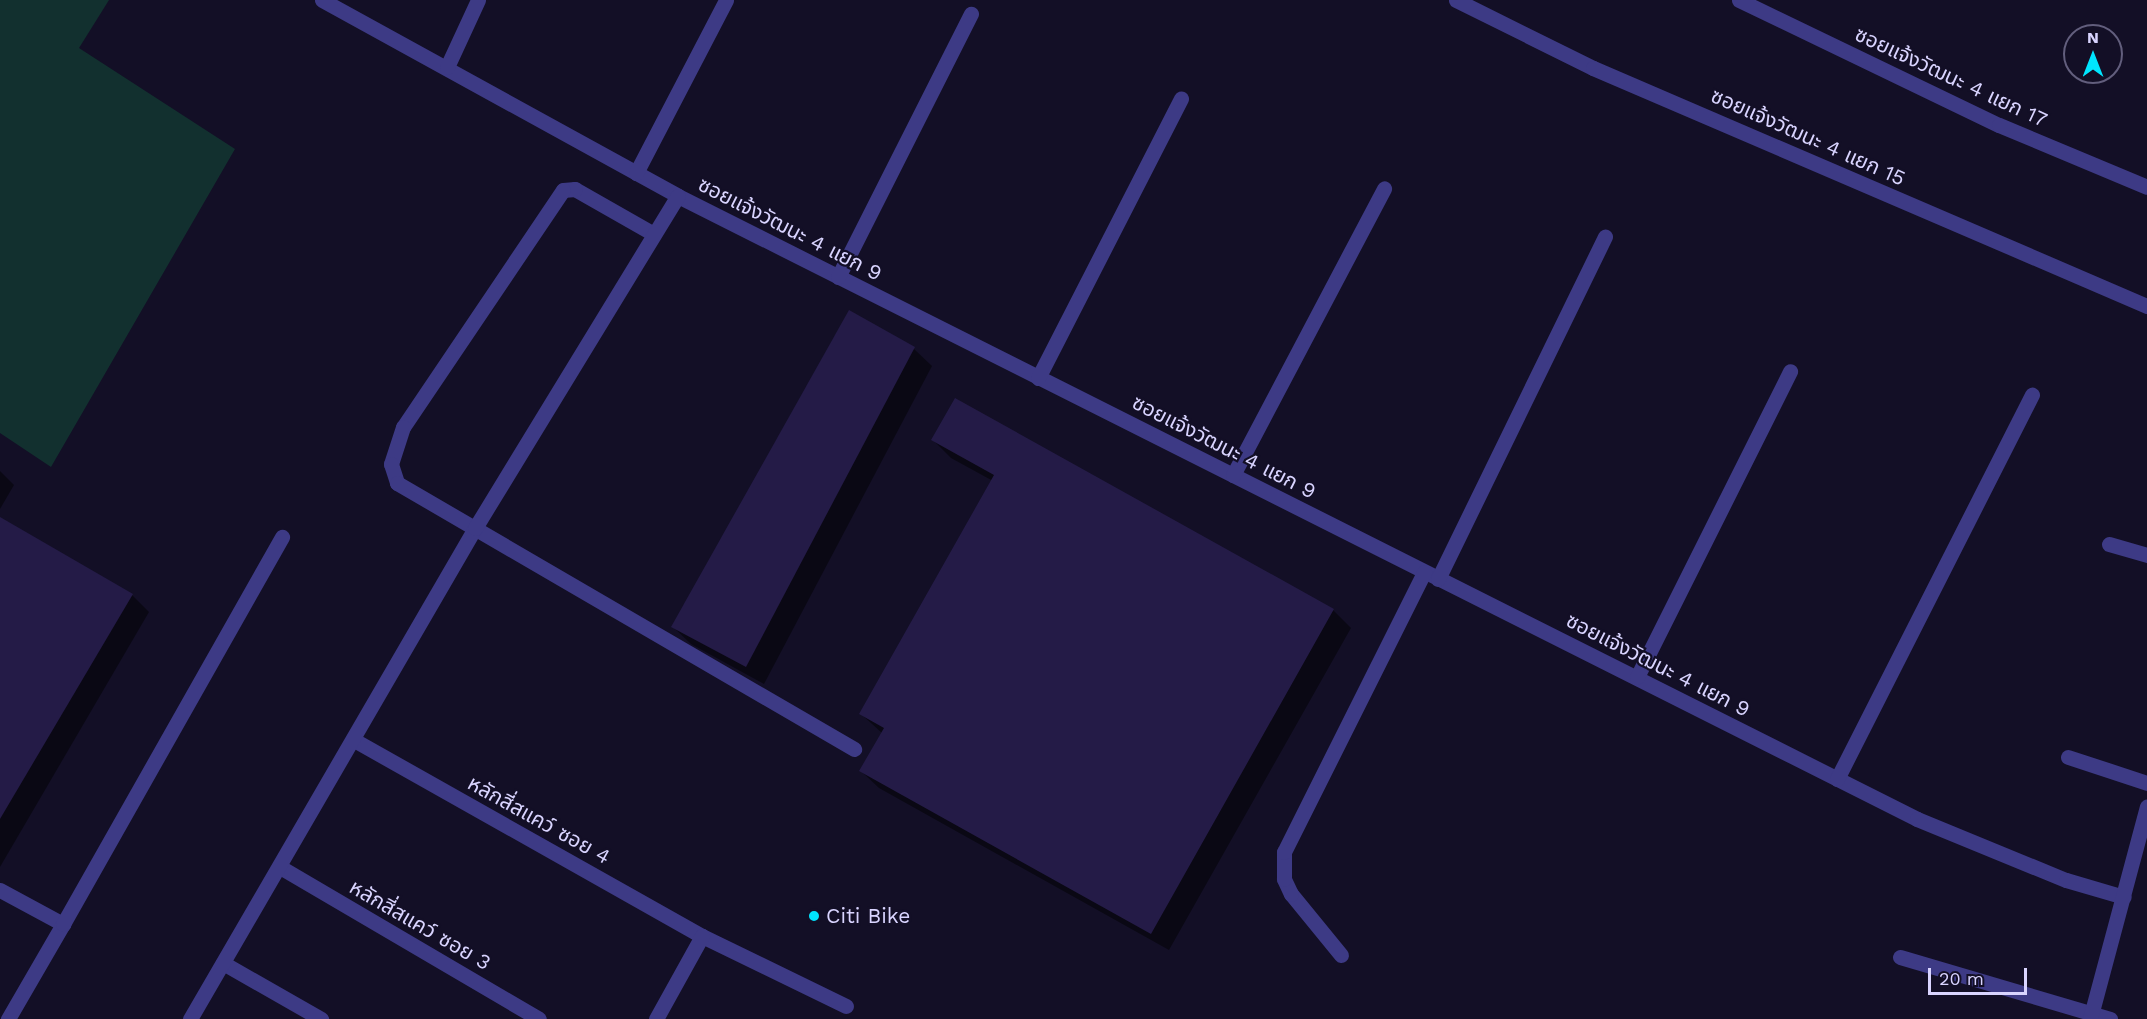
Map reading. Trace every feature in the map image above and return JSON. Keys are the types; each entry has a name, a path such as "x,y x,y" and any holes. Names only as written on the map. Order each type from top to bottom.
{"street":[{"name":"ซอยแจ้งวัฒนะ 4 แยก 9","path":"322,0 678,196 1431,575 1637,676 1837,779 2004,857 2124,897"},
{"path":"447,67 478,0"},
{"path":"636,173 726,0"},
{"name":"ซอยแจ้งวัฒนะ 4 แยก 15","path":"1456,0 1593,68 2147,306"},
{"name":"ซอยแจ้งวัฒนะ 4 แยก 17","path":"1739,0 1999,125 2147,187"},
{"path":"838,277 971,14"},
{"path":"1038,378 1181,98"},
{"path":"1233,475 1384,188"},
{"path":"652,233 575,189 563,190 403,427 391,464 397,483 855,749"},
{"path":"190,1019 475,528 652,233 678,196"},
{"path":"1341,955 1291,894 1284,879 1284,852 1431,575 1605,236"},
{"path":"1637,676 1790,370"},
{"path":"1837,779 2032,395"},
{"path":"8,1019 282,537"},
{"path":"2109,544 2147,555"},
{"name":"หลักสี่สแคว์ ซอย 4","path":"354,740 702,936 846,1006"},
{"path":"2068,757 2147,783"},
{"path":"2091,1016 2147,807"},
{"name":"หลักสี่สแคว์ ซอย 3","path":"280,867 539,1019"},
{"path":"0,890 63,924"},
{"path":"656,1019 702,936"},
{"path":"1900,957 2091,1016 2110,1019"},
{"path":"223,963 321,1019"}],"green space":[{"path":"0,0 109,0 79,48 235,149 51,467 0,433"}],"building":[{"path":"849,310 915,347 746,667 671,627"},
{"path":"955,398 1334,609 1151,934 859,771 884,728 859,714 994,475 931,440"},
{"path":"0,517 133,594 0,819"}],"place":[{"name":"Citi Bike","path":"814,916"}]}
